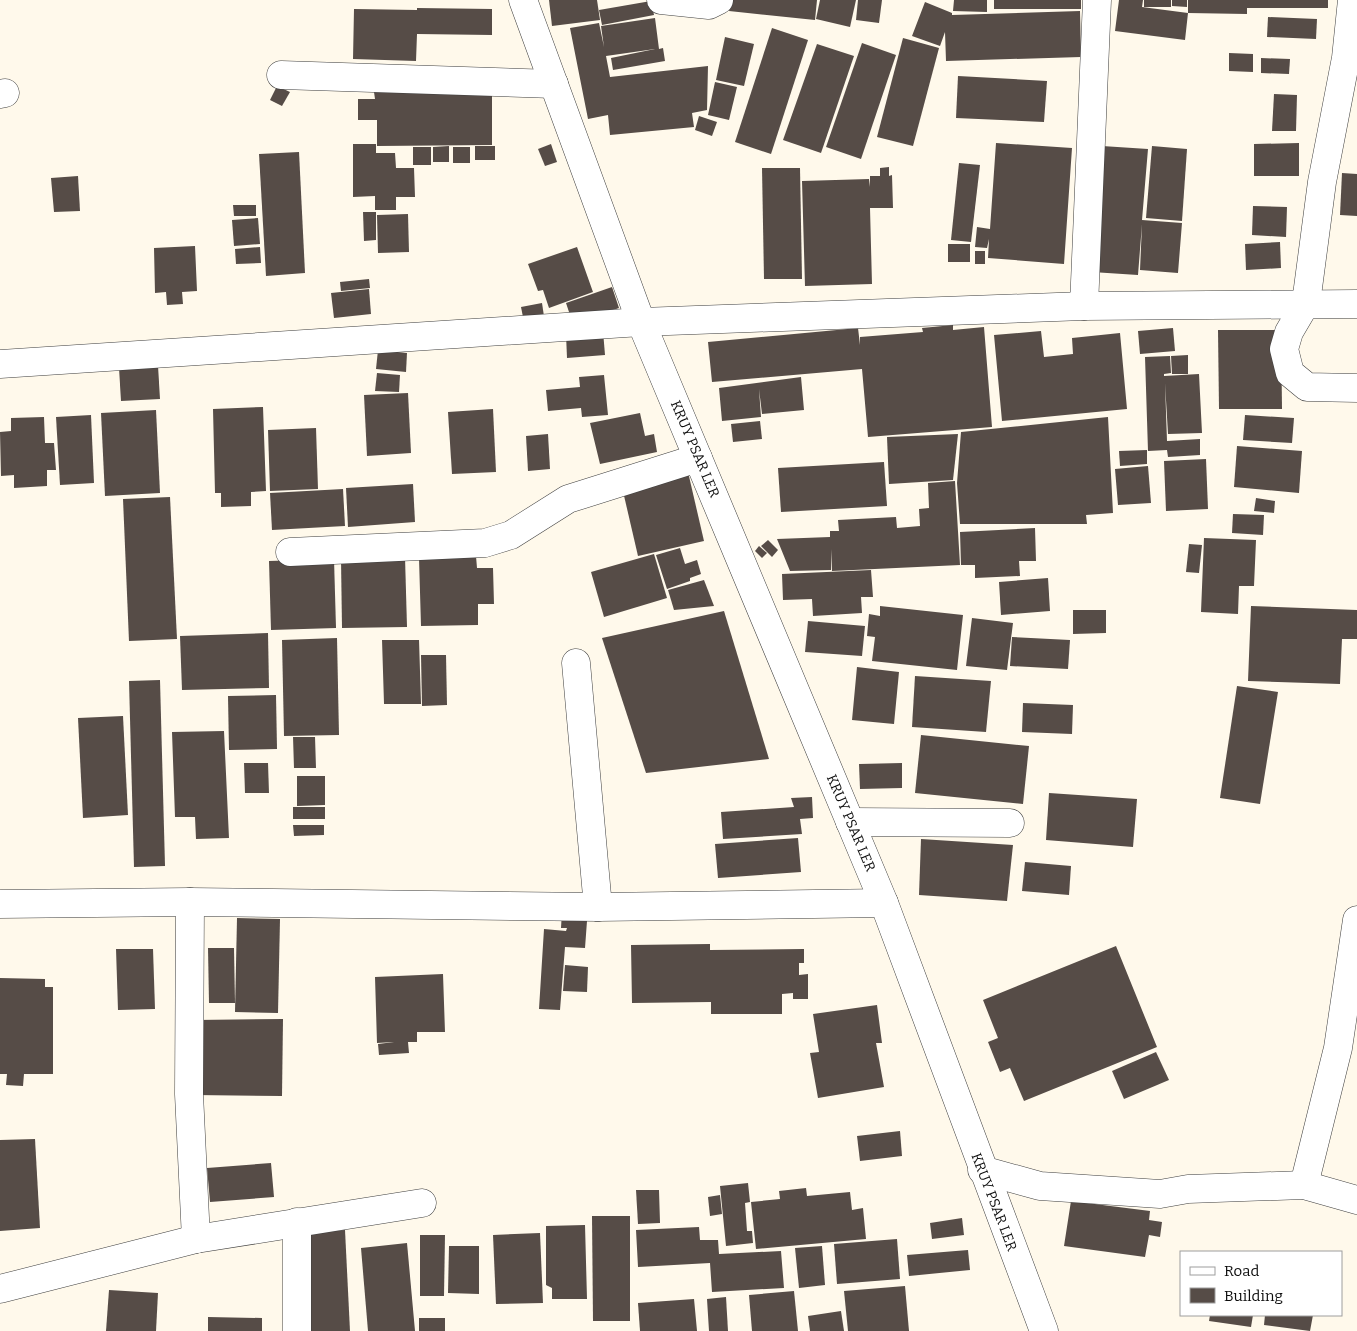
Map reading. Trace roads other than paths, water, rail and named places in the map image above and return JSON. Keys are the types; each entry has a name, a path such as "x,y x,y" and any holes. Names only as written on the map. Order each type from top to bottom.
{"street":[{"name":"KRUY PSAR LER","path":"523,0 641,322 884,903 982,1170 1044,1331"},
{"path":"660,0 709,5 719,0"},
{"path":"1084,306 1097,0"},
{"path":"1352,0 1346,58 1322,182 1306,303 1290,332 1284,349 1290,373 1307,387 1357,388"},
{"path":"281,75 554,84"},
{"path":"0,364 641,322 1084,306 1357,304"},
{"path":"290,552 484,543 511,535 568,499 698,458"},
{"path":"576,663 598,907"},
{"path":"850,822 1010,823"},
{"path":"190,902 189,1094 196,1239"},
{"path":"0,904 190,902 598,907 884,903"},
{"path":"1304,1185 1338,1048 1357,920"},
{"path":"982,1170 1040,1186 1160,1194 1188,1189 1304,1185 1357,1200"},
{"path":"0,1289 196,1239 422,1203"},
{"path":"296,1331 297,1222"}]}
